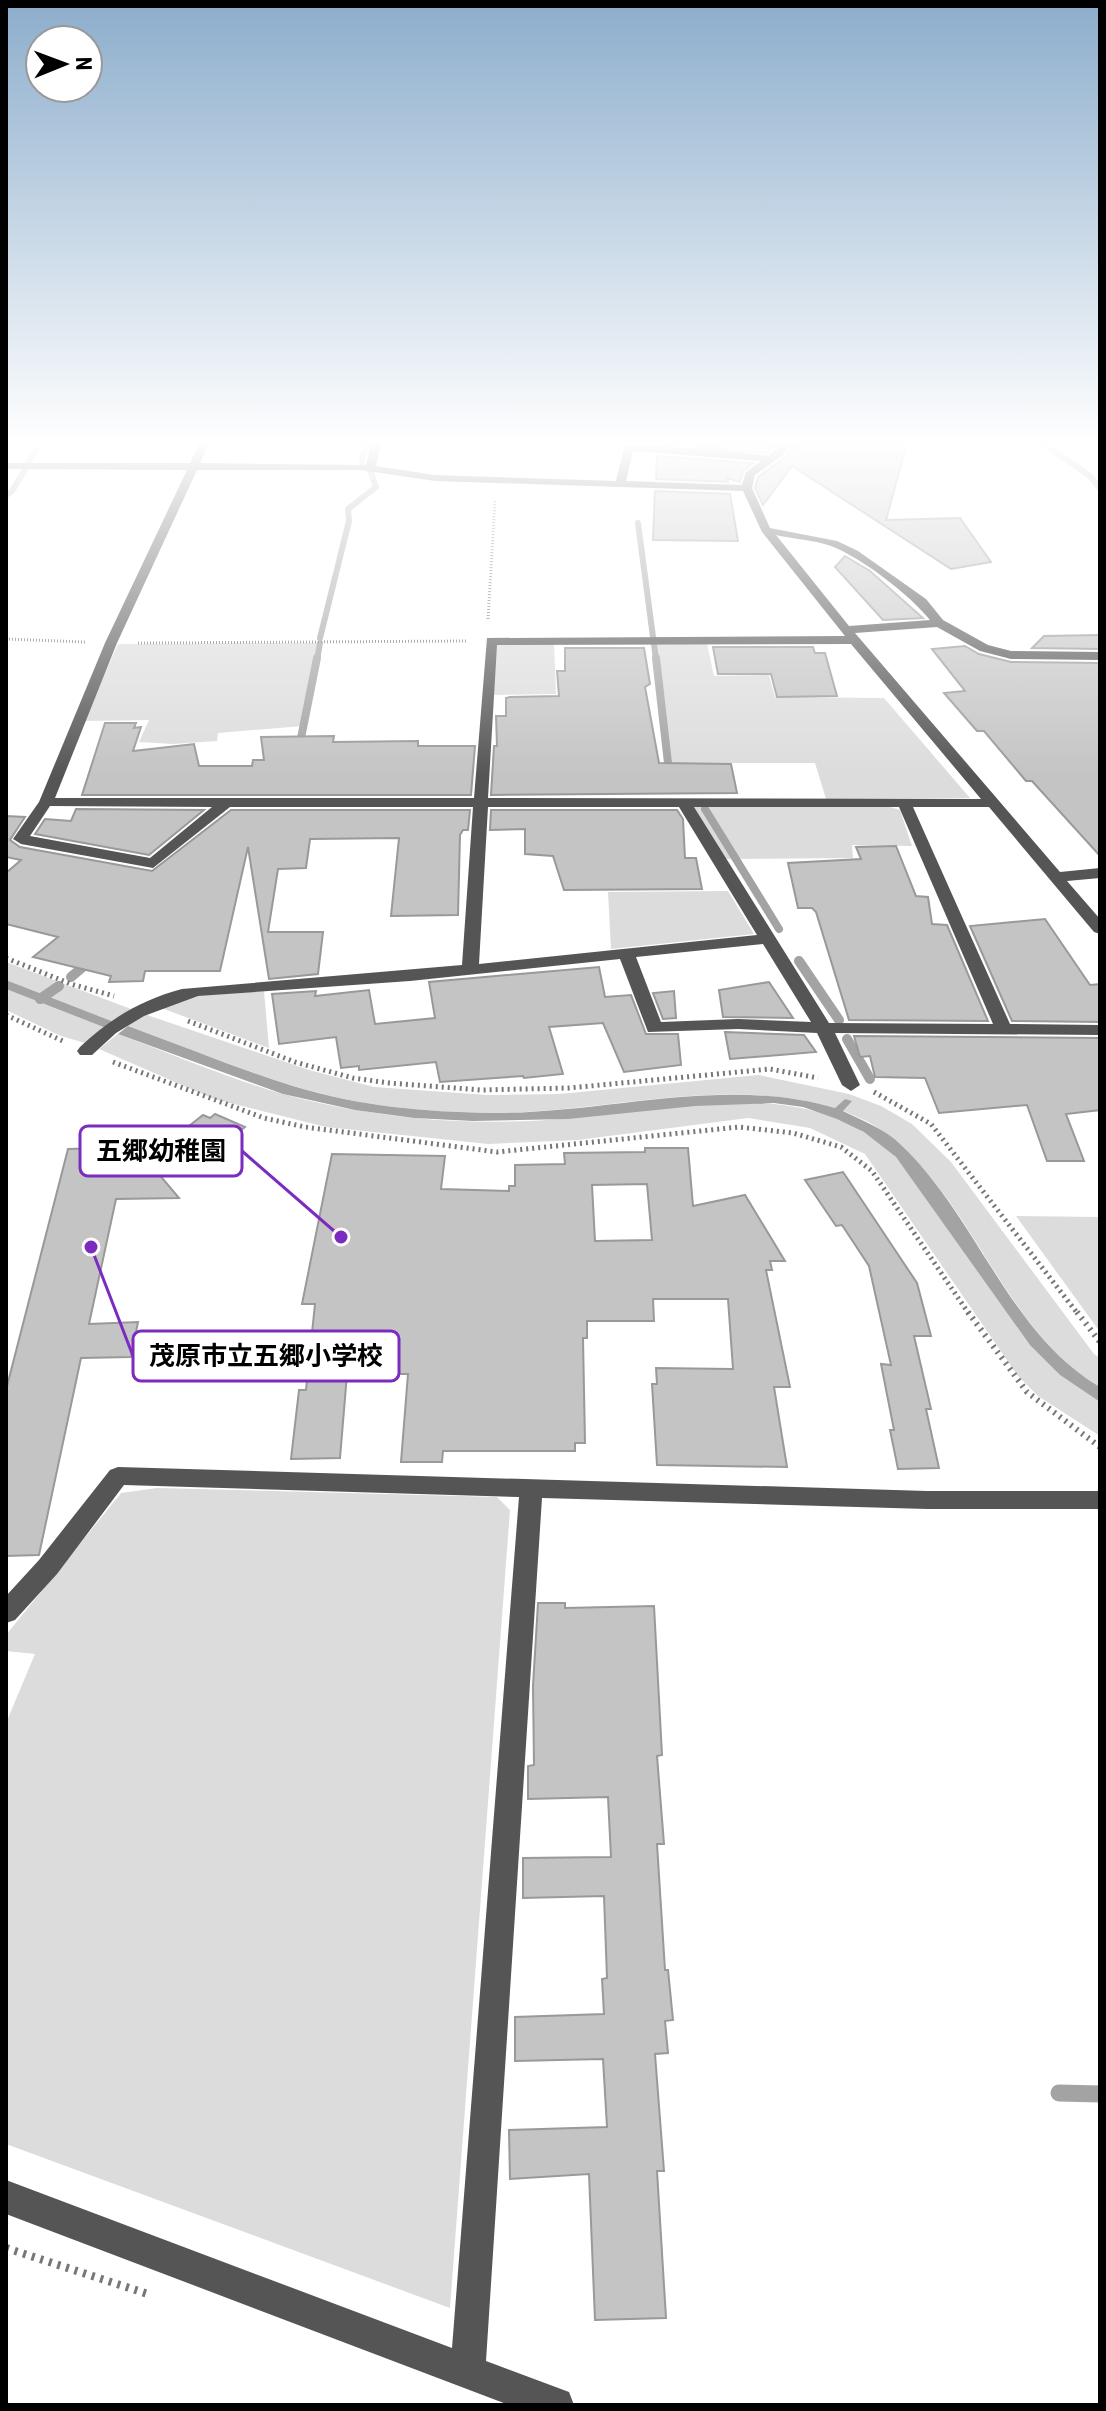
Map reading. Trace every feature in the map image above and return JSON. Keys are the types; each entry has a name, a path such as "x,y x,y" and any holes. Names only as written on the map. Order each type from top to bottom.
{"street":[{"path":"154,552 111,643 46,802 21,839 153,863 225,803"},
{"path":"783,552 850,635 1100,929"},
{"path":"851,552 922,602 939,623 964,639 1011,655 1098,658"},
{"path":"470,970 491,641 850,635 939,623"},
{"path":"46,802 992,803"},
{"path":"684,803 823,1028 851,1085"},
{"path":"904,803 1004,1030"},
{"path":"1057,877 1100,873"},
{"path":"89,1048 143,1009 173,995 470,970 766,939"},
{"path":"626,953 654,1028 738,1024 823,1028 1100,1030"},
{"path":"6,1613 48,1567 118,1476 927,1500 1100,1500"},
{"path":"468,2372 531,1489"},
{"path":"6,2197 556,2405"}],"path":[{"path":"491,641 487,637 492,552"},
{"path":"6,639 111,643 491,641"},
{"path":"6,958 71,984 295,1062 353,1078 481,1090 569,1088 770,1069 851,1085 884,1095 931,1124 1100,1342"},
{"path":"6,1015 264,1118 305,1127 497,1152 739,1127 793,1133 841,1147 872,1171 992,1348 1027,1392 1100,1447"},
{"path":"6,2248 151,2295"}],"shaded area":[{"path":"320,643 303,726 218,733 217,741 173,744 139,742 149,720 84,721 118,644"},
{"path":"496,644 554,644 556,694 493,695"},
{"path":"654,644 707,644 714,676 769,675 775,697 884,698 970,798 826,799 815,763 668,763"},
{"path":"693,806 890,807 900,810 912,846 852,845 853,858 724,859"},
{"path":"728,891 754,934 611,949 608,892"},
{"path":"6,962 131,1009 114,1022 6,980"},
{"path":"6,980 114,1022 106,1028 6,989"},
{"path":"6,989 106,1028 85,1043 61,1036 6,1010"},
{"path":"264,991 269,1048 156,1006 191,996"},
{"path":"144,1014 309,1070 374,1087 487,1095 559,1094 759,1075 849,1094 881,1106 912,1124 951,1162 1100,1358 1100,1387 1066,1362 1037,1331 940,1189 912,1157 876,1126 842,1110 851,1101 845,1099 835,1108 793,1099 707,1095 492,1113 392,1107 342,1099 294,1086 128,1026"},
{"path":"128,1026 317,1093 416,1109 534,1112 707,1095 793,1099 835,1108 845,1099 852,1101 843,1111 888,1134 928,1174 1041,1336 1068,1364 1100,1387 1100,1402 1060,1375 1030,1345 896,1157 864,1132 837,1119 803,1107 774,1103 695,1106 568,1119 473,1121 414,1118 355,1110 283,1094 118,1034"},
{"path":"118,1034 283,1094 348,1109 414,1118 473,1122 532,1121 741,1102 784,1105 825,1114 862,1131 896,1157 1060,1375 1100,1402 1100,1436 1038,1396 1018,1376 865,1154 810,1128 748,1118 578,1140 488,1144 326,1127 214,1099 99,1049"},
{"path":"1016,1216 1100,1217 1100,1332"},
{"path":"157,1488 497,1497 510,1510 450,2308 6,2144 6,1723 35,1654 6,1651 6,1635 121,1493"}],"building":[{"path":"924,552 984,552 991,562 951,569"},
{"path":"845,556 870,571 923,618 883,620 835,567"},
{"path":"1100,635 1100,649 1032,648 1044,636"},
{"path":"965,646 979,654 1011,662 1100,663 1100,856 1032,781 1026,781 984,731 977,731 944,693 965,691 932,649"},
{"path":"713,647 813,647 815,653 825,653 837,696 777,697 771,674 718,674"},
{"path":"565,648 644,648 650,684 645,687 659,763 731,764 737,793 491,795 494,746 497,746 496,716 506,716 506,698 559,696 557,671 565,671"},
{"path":"105,723 136,723 134,728 141,727 133,751 194,744 199,766 252,766 253,760 264,760 261,737 334,736 333,742 418,741 418,746 475,746 471,795 82,795"},
{"path":"76,809 204,810 149,855 35,834 45,819 71,821"},
{"path":"231,810 470,810 468,830 463,830 460,835 458,915 391,916 399,838 310,839 306,868 278,869 268,932 323,932 318,974 269,979 248,847 220,971 145,971 143,981 109,982 111,976 33,957 58,937 6,924 6,873 21,860 6,857 6,816 25,817 10,840 20,847 152,871"},
{"path":"491,810 677,810 683,819 685,858 696,858 702,889 564,890 553,856 525,854 525,829 490,830"},
{"path":"896,846 916,896 928,897 932,924 947,925 988,1021 849,1020 816,912 812,908 798,908 788,863 861,859 856,847"},
{"path":"1045,919 1090,985 1100,984 1100,1022 1012,1021 970,926"},
{"path":"599,967 605,997 631,995 646,1034 678,1034 681,1065 624,1072 603,1023 549,1027 563,1074 524,1078 440,1082 436,1062 359,1070 359,1066 341,1068 336,1037 279,1044 272,994 316,991 315,996 369,990 375,1024 435,1018 429,982"},
{"path":"769,982 793,1018 723,1017 719,990"},
{"path":"674,991 676,1018 663,1019 653,993"},
{"path":"725,1032 804,1035 816,1052 730,1059"},
{"path":"854,1036 1100,1038 1100,1110 1066,1114 1084,1161 1047,1161 1027,1105 939,1113 925,1078 875,1077 870,1056 860,1057"},
{"path":"215,1114 245,1127 211,1154 175,1137 203,1115 210,1118"},
{"path":"136,1147 179,1198 116,1199 89,1324 138,1322 131,1357 81,1358 39,1555 6,1556 6,1390 68,1149"},
{"path":"645,1148 688,1148 693,1206 745,1195 785,1261 770,1261 772,1270 766,1270 790,1387 774,1387 787,1467 657,1465 652,1384 657,1384 656,1368 733,1369 728,1299 653,1299 654,1321 587,1321 587,1338 583,1338 585,1443 575,1443 575,1451 443,1451 442,1462 401,1462 408,1374 347,1374 340,1458 291,1459 299,1390 306,1390 315,1304 302,1304 332,1154 445,1156 441,1189 509,1191 509,1186 515,1186 515,1165 565,1164 564,1153 645,1152","holes":["647,1184 652,1240 595,1241 592,1185"]},
{"path":"843,1172 917,1283 931,1336 914,1336 931,1409 926,1409 939,1468 898,1469 881,1364 891,1365 869,1266 842,1225 836,1226 805,1180"},
{"path":"538,1603 565,1603 565,1608 654,1606 662,1755 657,1756 664,1844 657,1844 665,1970 668,1970 673,2020 665,2021 668,2053 655,2054 664,2171 657,2171 666,2318 595,2320 589,2174 510,2179 509,2130 607,2127 603,2059 515,2061 515,2017 604,2014 602,1979 607,1978 604,1896 523,1898 523,1858 611,1857 608,1797 528,1799 528,1766 534,1765 533,1686"}],"waterway":[{"path":"320,638 341,552"},
{"path":"642,552 653,637"},
{"path":"317,660 320,643"},
{"path":"654,644 656,660"},
{"path":"299,748 317,658"},
{"path":"656,658 668,763 676,776"},
{"path":"705,809 779,929"},
{"path":"71,977 91,960"},
{"path":"799,961 839,1020"},
{"path":"40,999 59,986"},
{"path":"847,1039 870,1079"},
{"path":"1059,2093 1100,2094"}],"place":[{"name":"五郷幼稚園","path":"341,1237"},
{"name":"茂原市立五郷小学校","path":"91,1247"}]}
